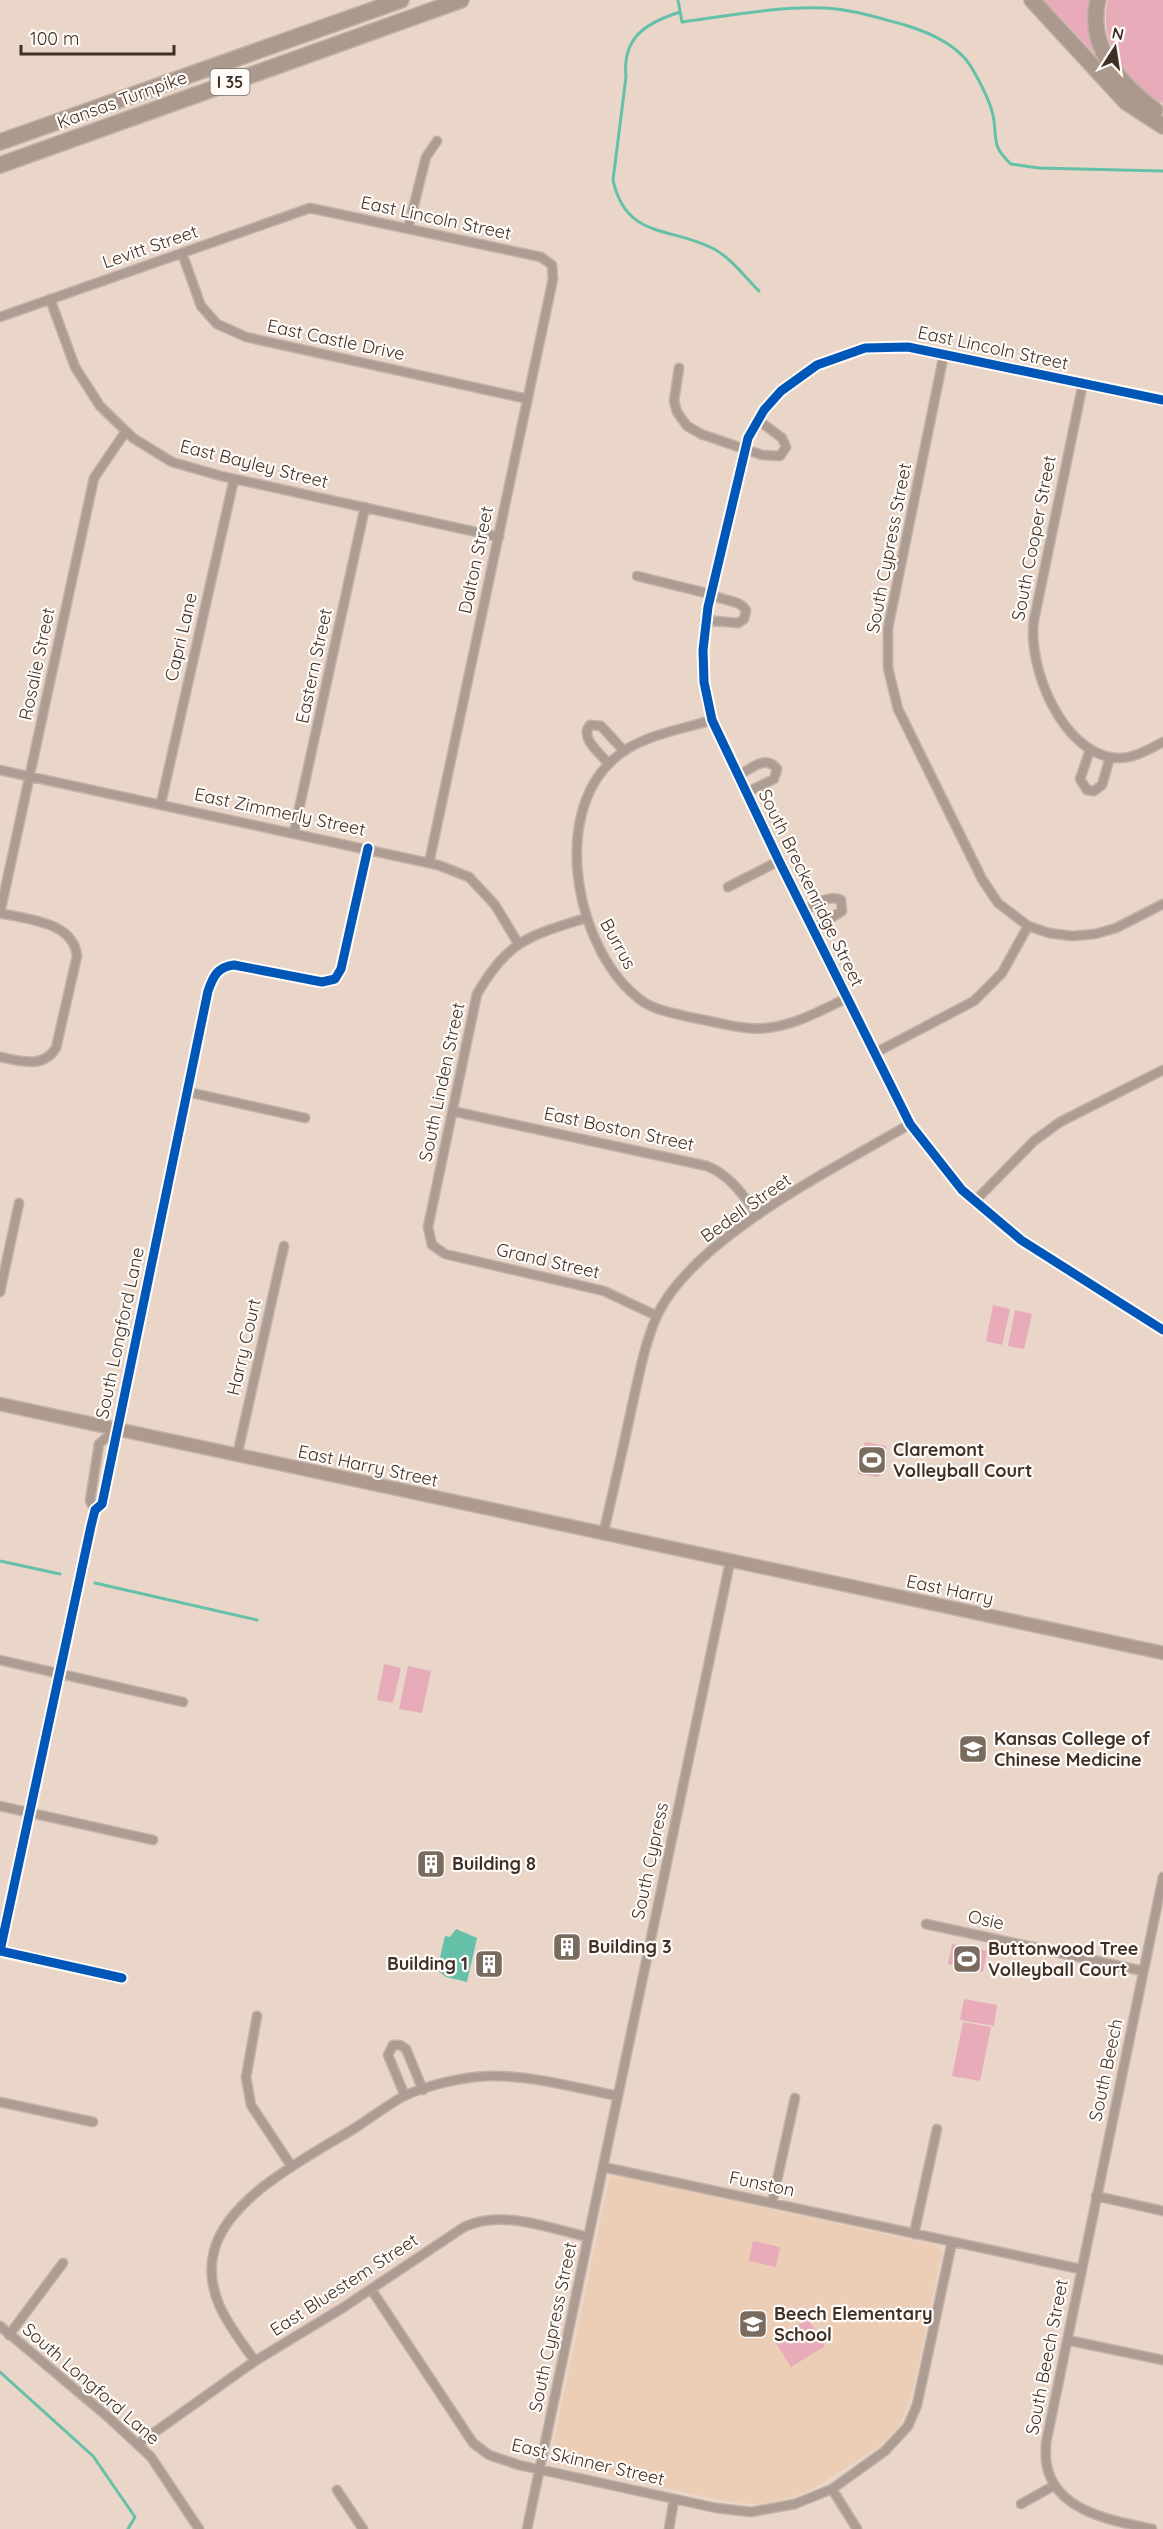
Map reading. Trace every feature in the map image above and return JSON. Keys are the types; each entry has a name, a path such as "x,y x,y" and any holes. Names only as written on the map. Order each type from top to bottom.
{"highway":[{"name":"Kansas Turnpike","path":"0,142 401,0"},
{"name":"Kansas Turnpike","path":"0,165 461,0"},
{"path":"1032,0 1126,102 1163,126"},
{"path":"1098,0 1096,25 1104,55 1113,70 1139,99 1163,114"}],"main road":[{"name":"East Harry Street","path":"0,1404 730,1562"},
{"name":"East Harry","path":"730,1562 1163,1653"}],"street":[{"path":"408,229 426,157 437,141"},
{"name":"East Lincoln Street","path":"310,208 541,257 552,265"},
{"name":"Levitt Street","path":"0,317 310,208"},
{"name":"East Castle Drive","path":"182,253 201,306 217,324 246,337 528,399"},
{"name":"Dalton Street","path":"429,863 553,279 552,265"},
{"name":"East Bayley Street","path":"50,299 75,367 100,406 126,431 172,462 234,479 499,537"},
{"name":"East Lincoln Street","path":"818,364 853,351 877,346 908,347 1163,400"},
{"name":"South Cypress Street","path":"944,354 890,615 888,668 898,709 986,888 1005,910 1028,926"},
{"name":"South Breckenridge Street","path":"818,364 781,391 758,420 744,448 705,620 704,681 712,720 779,861 910,1124 974,1202 1021,1240 1163,1330"},
{"path":"679,368 674,401 685,423 695,432 773,457 780,456 785,451 784,441 758,420"},
{"name":"South Cooper Street","path":"1083,383 1034,620 1032,640 1038,670 1055,707 1071,734 1090,750 1110,757 1130,757 1163,742"},
{"name":"Rosalie Street","path":"0,913 94,478 126,431"},
{"name":"Capri Lane","path":"161,804 234,479"},
{"name":"Eastern Street","path":"294,832 365,507"},
{"path":"637,576 711,594 718,599 740,604 746,613 744,620 738,623 705,620"},
{"name":"Burrus","path":"712,720 642,741 624,751 609,764 592,788 578,837 578,874 586,918 618,981 644,1003 676,1014 748,1028 776,1027 804,1019 847,998"},
{"path":"609,764 586,736 590,725 602,726 624,751"},
{"path":"1090,750 1080,779 1087,790 1094,791 1102,785 1110,757"},
{"path":"738,776 766,762 772,763 777,768 774,779 746,793"},
{"name":"East Zimmerly Street","path":"0,770 429,863 469,877 495,905 518,943"},
{"name":"South Longford Lane","path":"0,1951 95,1510 102,1504 208,991 217,972 225,966 234,965 322,982 335,979 341,969 368,848"},
{"path":"728,888 779,861"},
{"path":"804,911 825,899 835,897 841,900 842,911 813,929"},
{"path":"874,1053 975,1001 1002,973 1028,926 1061,935 1095,934 1116,928 1163,904"},
{"path":"0,913 64,930 73,940 77,956 56,1048 46,1059 25,1062 0,1057"},
{"name":"South Linden Street","path":"432,1242 428,1227 477,994 493,965 518,943 586,918"},
{"path":"974,1202 1034,1141 1060,1122 1163,1070"},
{"path":"188,1092 305,1118"},
{"name":"East Boston Street","path":"452,1111 707,1166 720,1172 736,1185 758,1215"},
{"name":"Bedell Street","path":"603,1535 644,1352 657,1316 681,1282 709,1252 758,1215 910,1124"},
{"path":"0,1292 19,1203"},
{"name":"Grand Street","path":"432,1242 446,1254 604,1291 657,1316"},
{"name":"Harry Court","path":"237,1456 284,1246"},
{"name":"South Longford Lane","path":"95,1510 90,1501 99,1444 116,1429"},
{"name":"South Cypress","path":"603,2167 730,1562"},
{"path":"0,1660 183,1702"},
{"path":"0,1806 153,1840"},
{"name":"South Beech","path":"1080,2269 1163,1877"},
{"name":"Osie","path":"926,1924 1143,1971"},
{"path":"0,1951 122,1978"},
{"path":"257,2016 246,2077 251,2105 292,2167"},
{"path":"405,2096 388,2055 393,2045 400,2045 406,2049 423,2090"},
{"path":"255,2361 220,2310 212,2279 214,2252 222,2228 243,2204 292,2167 405,2096 443,2083 487,2076 542,2080 618,2096"},
{"path":"772,2203 795,2098"},
{"path":"0,2102 93,2122"},
{"path":"914,2234 937,2129"},
{"name":"South Cypress Street","path":"527,2529 603,2167"},
{"name":"Funston","path":"603,2167 952,2242"},
{"path":"1096,2196 1163,2211"},
{"name":"East Bluestem Street","path":"138,2444 255,2361 371,2289 464,2227 483,2220 508,2219 588,2237"},
{"path":"952,2242 1080,2269"},
{"name":"East Skinner Street","path":"371,2289 473,2443 489,2455 539,2469 674,2499 751,2512 795,2504 832,2488 885,2451 908,2426 917,2405 952,2242"},
{"path":"9,2335 63,2263"},
{"name":"South Beech Street","path":"1055,2485 1047,2467 1046,2443 1080,2269"},
{"name":"South Longford Lane","path":"0,2326 151,2457 199,2529"},
{"path":"1067,2340 1163,2360"},
{"path":"1022,2504 1055,2485 1058,2491 1083,2510 1152,2529"},
{"path":"832,2488 857,2529"},
{"path":"337,2490 363,2529"},
{"path":"669,2529 674,2499"}],"shaded area":[{"path":"1044,0 1091,0 1104,64"},
{"path":"1108,0 1163,0 1163,103 1137,86 1126,74 1118,60 1107,31"},
{"path":"993,1305 1010,1309 1002,1345 986,1341"},
{"path":"1015,1310 1032,1314 1024,1349 1008,1346"},
{"name":"Claremont Volleyball Court","path":"865,1442 886,1446 879,1477 858,1474"},
{"path":"384,1664 401,1668 393,1703 377,1700"},
{"path":"408,1666 431,1671 422,1713 399,1709"},
{"name":"Buttonwood Tree Volleyball Court","path":"952,1944 987,1951 983,1972 948,1964"},
{"path":"964,1999 997,2005 994,2026 960,2020"},
{"path":"963,2022 991,2027 980,2081 952,2076"},
{"name":"Beech Elementary School","path":"619,2176 935,2245 940,2249 942,2253 912,2394 899,2426 888,2438 875,2449 809,2491 768,2505 728,2502 554,2463 551,2455 609,2181 612,2177"},
{"path":"753,2241 780,2247 776,2267 749,2261"},
{"path":"808,2319 825,2346 791,2367 774,2340"}],"water":[{"path":"456,1929 477,1938 467,1982 446,1977 437,1970 445,1936 450,1937"}],"waterway":[{"path":"678,0 682,22 771,10 824,8 855,12 914,28 949,45 970,65 991,109 997,146 1011,164 1039,168 1163,171"},
{"path":"680,12 647,27 632,42 628,52 613,180 619,199 628,213 639,222 714,249 732,263 759,291"},
{"path":"0,1561 60,1574"},
{"path":"95,1583 257,1620"},
{"path":"0,2372 93,2456 135,2517 128,2529"}],"cycle path":[{"path":"1163,400 908,347 865,348 817,365 781,391 764,410 748,438 708,607 703,650 704,682 712,720 779,861 910,1124 962,1190 1021,1240 1163,1330"},
{"path":"122,1978 0,1951 91,1526 95,1510 102,1504 210,986 220,970 234,965 322,982 335,979 341,969 368,848"}],"place":[{"name":"Claremont Volleyball Court","path":"872,1460"},
{"name":"Kansas College of Chinese Medicine","path":"973,1749"},
{"name":"Building 8","path":"431,1864"},
{"name":"Building 3","path":"567,1947"},
{"name":"Buttonwood Tree Volleyball Court","path":"967,1959"},
{"name":"Building 1","path":"489,1964"},
{"name":"Beech Elementary School","path":"753,2324"}]}
